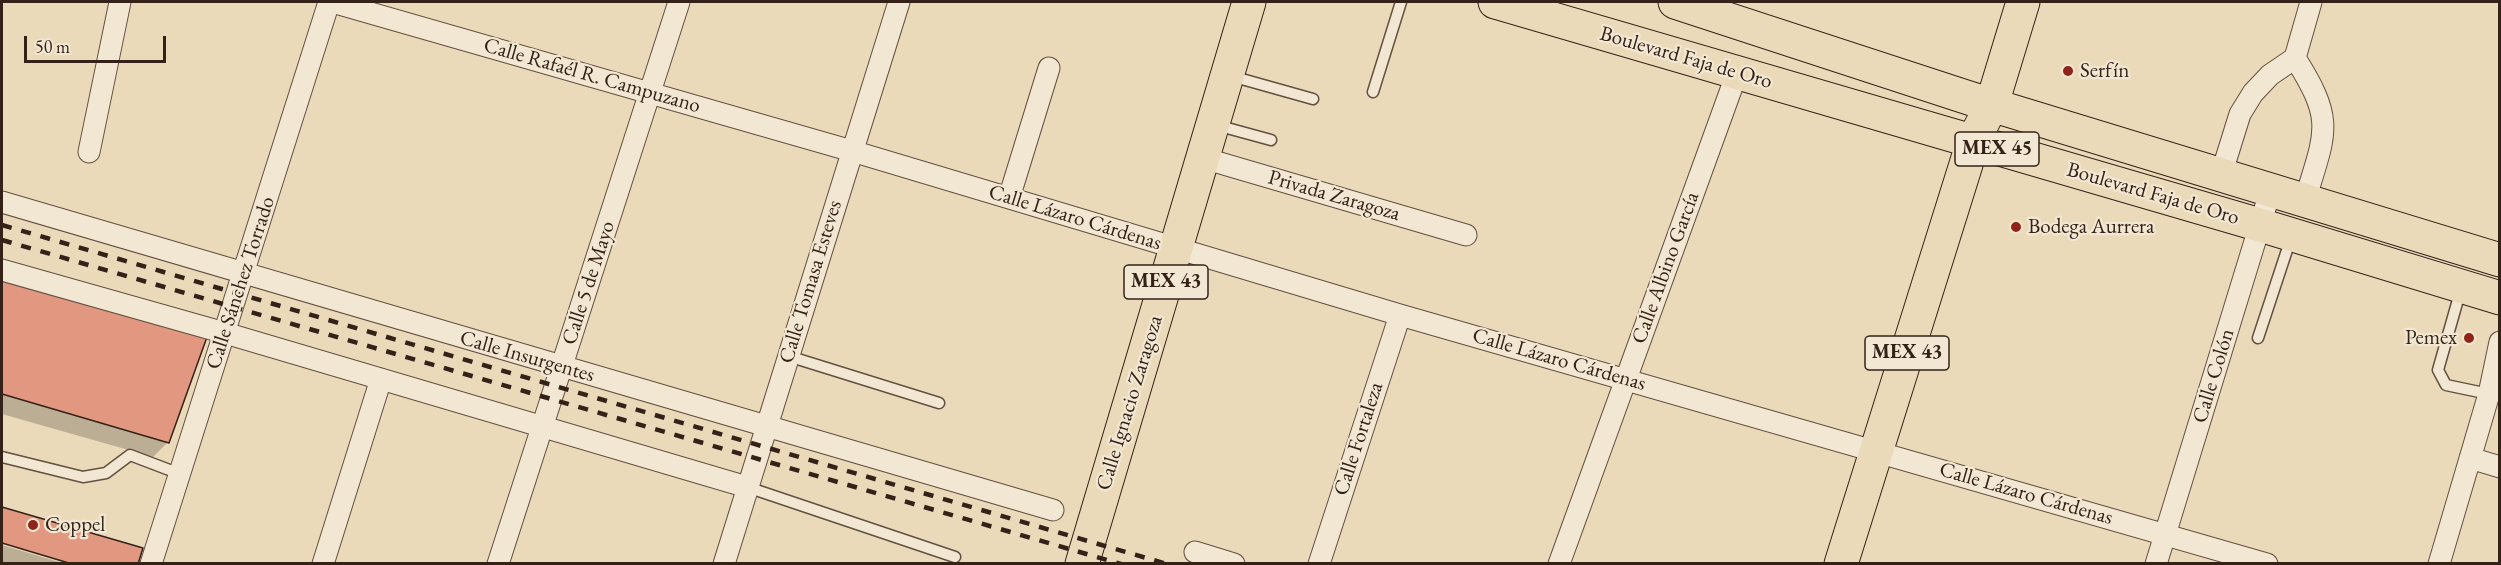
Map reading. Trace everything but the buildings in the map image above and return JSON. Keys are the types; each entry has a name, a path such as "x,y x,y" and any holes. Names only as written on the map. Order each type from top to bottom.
{"main road":[{"name":"Calle Ignacio Zaragoza","path":"1082,564 1249,2"},
{"name":"Boulevard Faja de Oro","path":"1495,2 2260,225 2499,298"},
{"name":"Boulevard Faja de Oro","path":"1675,2 1982,101 2499,260"},
{"path":"1982,101 2000,2"},
{"path":"1982,101 2023,2"},
{"name":"MEX 43","path":"1841,564 1876,452 1965,140 1982,101"}],"street":[{"path":"89,152 120,2"},
{"name":"Calle Rafaél R. Campuzano","path":"331,2 852,151"},
{"name":"Calle Sánchez Torrado","path":"151,564 331,2"},
{"name":"Calle 5 de Mayo","path":"498,564 679,2"},
{"name":"Calle Tomasa Esteves","path":"724,564 899,2"},
{"path":"2221,175 2240,114 2253,93 2270,75 2295,58 2311,2"},
{"path":"2295,58 2319,99 2324,122 2322,146 2306,200"},
{"path":"1009,198 1049,68"},
{"name":"Calle Albino García","path":"1559,564 1737,74"},
{"name":"Calle Lázaro Cárdenas","path":"852,151 1400,315 2267,564"},
{"name":"Privada Zaragoza","path":"1203,158 1466,235"},
{"name":"Calle Colón","path":"2156,564 2271,189"},
{"name":"Calle Insurgentes","path":"2,202 766,428 1053,510"},
{"path":"2,270 225,333 747,488"},
{"name":"Calle Fortaleza","path":"1319,564 1400,315"},
{"path":"2439,564 2489,394 2499,342"},
{"path":"323,564 381,379"},
{"path":"2470,458 2499,467"},
{"path":"1195,552 1234,564"}],"lane":[{"path":"1372,92 1401,2"},
{"path":"1228,75 1313,99"},
{"path":"1213,124 1271,140"},
{"path":"2258,339 2292,235"},
{"path":"2462,286 2438,370 2446,385 2489,394"},
{"path":"788,356 939,403"},
{"path":"2,457 83,477 106,473 130,455 180,474"},
{"path":"747,488 955,557"}],"railway":[{"path":"2,225 1167,564"},
{"path":"2,240 1121,564"}],"place":[{"name":"Serfín","path":"2068,71"},
{"name":"Bodega Aurrera","path":"2016,227"},
{"name":"Pemex","path":"2469,338"},
{"name":"Coppel","path":"33,525"}]}
